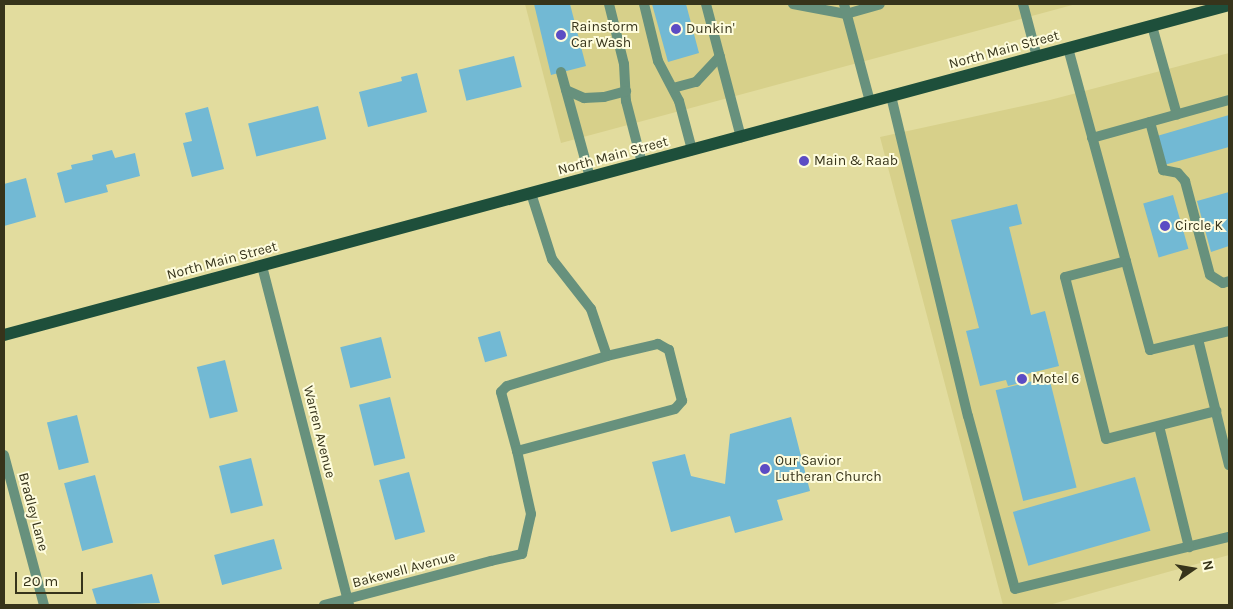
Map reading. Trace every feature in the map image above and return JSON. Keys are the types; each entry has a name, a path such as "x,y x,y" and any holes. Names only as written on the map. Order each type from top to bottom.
{"main road":[{"name":"North Main Street","path":"4,335 1226,5"}],"street":[{"path":"609,4 624,64 626,101 642,163"},
{"path":"644,4 658,61 679,100 692,150"},
{"path":"706,4 741,137"},
{"path":"793,4 845,9 880,4"},
{"path":"1023,4 1036,57"},
{"path":"845,9 870,102"},
{"path":"1152,26 1177,114"},
{"path":"1068,48 1150,350 1229,331"},
{"path":"673,88 696,82 720,56"},
{"path":"561,72 590,177"},
{"path":"566,90 584,98 604,97 626,91"},
{"path":"891,96 968,416 1014,590 1229,537"},
{"path":"1092,138 1229,100"},
{"path":"1150,122 1162,170 1178,173 1184,181 1210,275 1223,283 1229,282"},
{"path":"531,193 552,259 591,309 607,356"},
{"path":"1126,261 1065,277 1106,439 1216,411"},
{"name":"Warren Avenue","path":"262,266 348,602"},
{"path":"1198,339 1229,465"},
{"path":"658,344 669,350 682,401 675,409 517,451 501,392 507,386 607,356 658,344"},
{"path":"1158,426 1189,548"},
{"name":"Bakewell Avenue","path":"324,605 348,602 522,554 530,514 517,451"},
{"name":"Bradley Lane","path":"4,455 44,605"}],"shaded area":[{"path":"525,4 1076,4 561,143"},
{"path":"1229,53 1229,555 1049,605 1003,605 880,137 1050,100"}],"building":[{"name":"Rainstorm Car Wash","path":"534,4 570,4 586,66 551,75"},
{"name":"Dunkin'","path":"652,4 686,4 699,53 668,62"},
{"path":"514,56 522,87 466,101 459,70"},
{"path":"417,73 427,112 368,127 359,92 402,81 401,77"},
{"path":"318,106 326,139 256,156 248,123"},
{"path":"208,107 224,169 192,177 183,143 192,141 185,113"},
{"path":"1229,115 1229,147 1164,165 1157,136"},
{"path":"112,150 115,158 135,153 140,176 106,185 108,192 65,203 57,173 72,169 71,165 93,160 92,155"},
{"path":"26,178 36,217 4,226 4,184"},
{"name":"Circle K","path":"1229,192 1229,246 1211,252 1197,201"},
{"name":"Circle K","path":"1173,195 1188,249 1159,257 1143,204"},
{"path":"1017,204 1022,224 1009,227 1031,315 1045,311 1059,366 1027,374 1029,381 1008,386 1006,380 980,386 966,331 979,328 951,220"},
{"path":"500,331 507,356 485,362 478,337"},
{"path":"381,337 391,378 350,388 340,347"},
{"path":"225,360 238,411 210,418 197,367"},
{"path":"1049,377 1077,488 1023,501 996,390"},
{"path":"390,397 405,458 374,466 359,405"},
{"path":"77,415 89,463 59,470 47,422"},
{"name":"Our Savior Lutheran Church","path":"791,417 810,491 777,500 783,520 735,533 730,516 671,532 652,462 685,454 691,476 725,484 730,434"},
{"path":"251,458 263,506 231,514 219,466"},
{"path":"409,472 425,532 395,540 379,480"},
{"path":"95,475 113,543 82,551 64,483"},
{"path":"1135,477 1150,531 1028,566 1013,512"},
{"path":"274,539 282,569 222,585 214,555"},
{"path":"152,574 160,603 97,605 92,589"}],"place":[{"name":"Dunkin'","path":"676,29"},
{"name":"Rainstorm Car Wash","path":"561,35"},
{"name":"Main & Raab","path":"804,161"},
{"name":"Circle K","path":"1165,226"},
{"name":"Motel 6","path":"1022,379"},
{"name":"Our Savior Lutheran Church","path":"765,469"}]}
